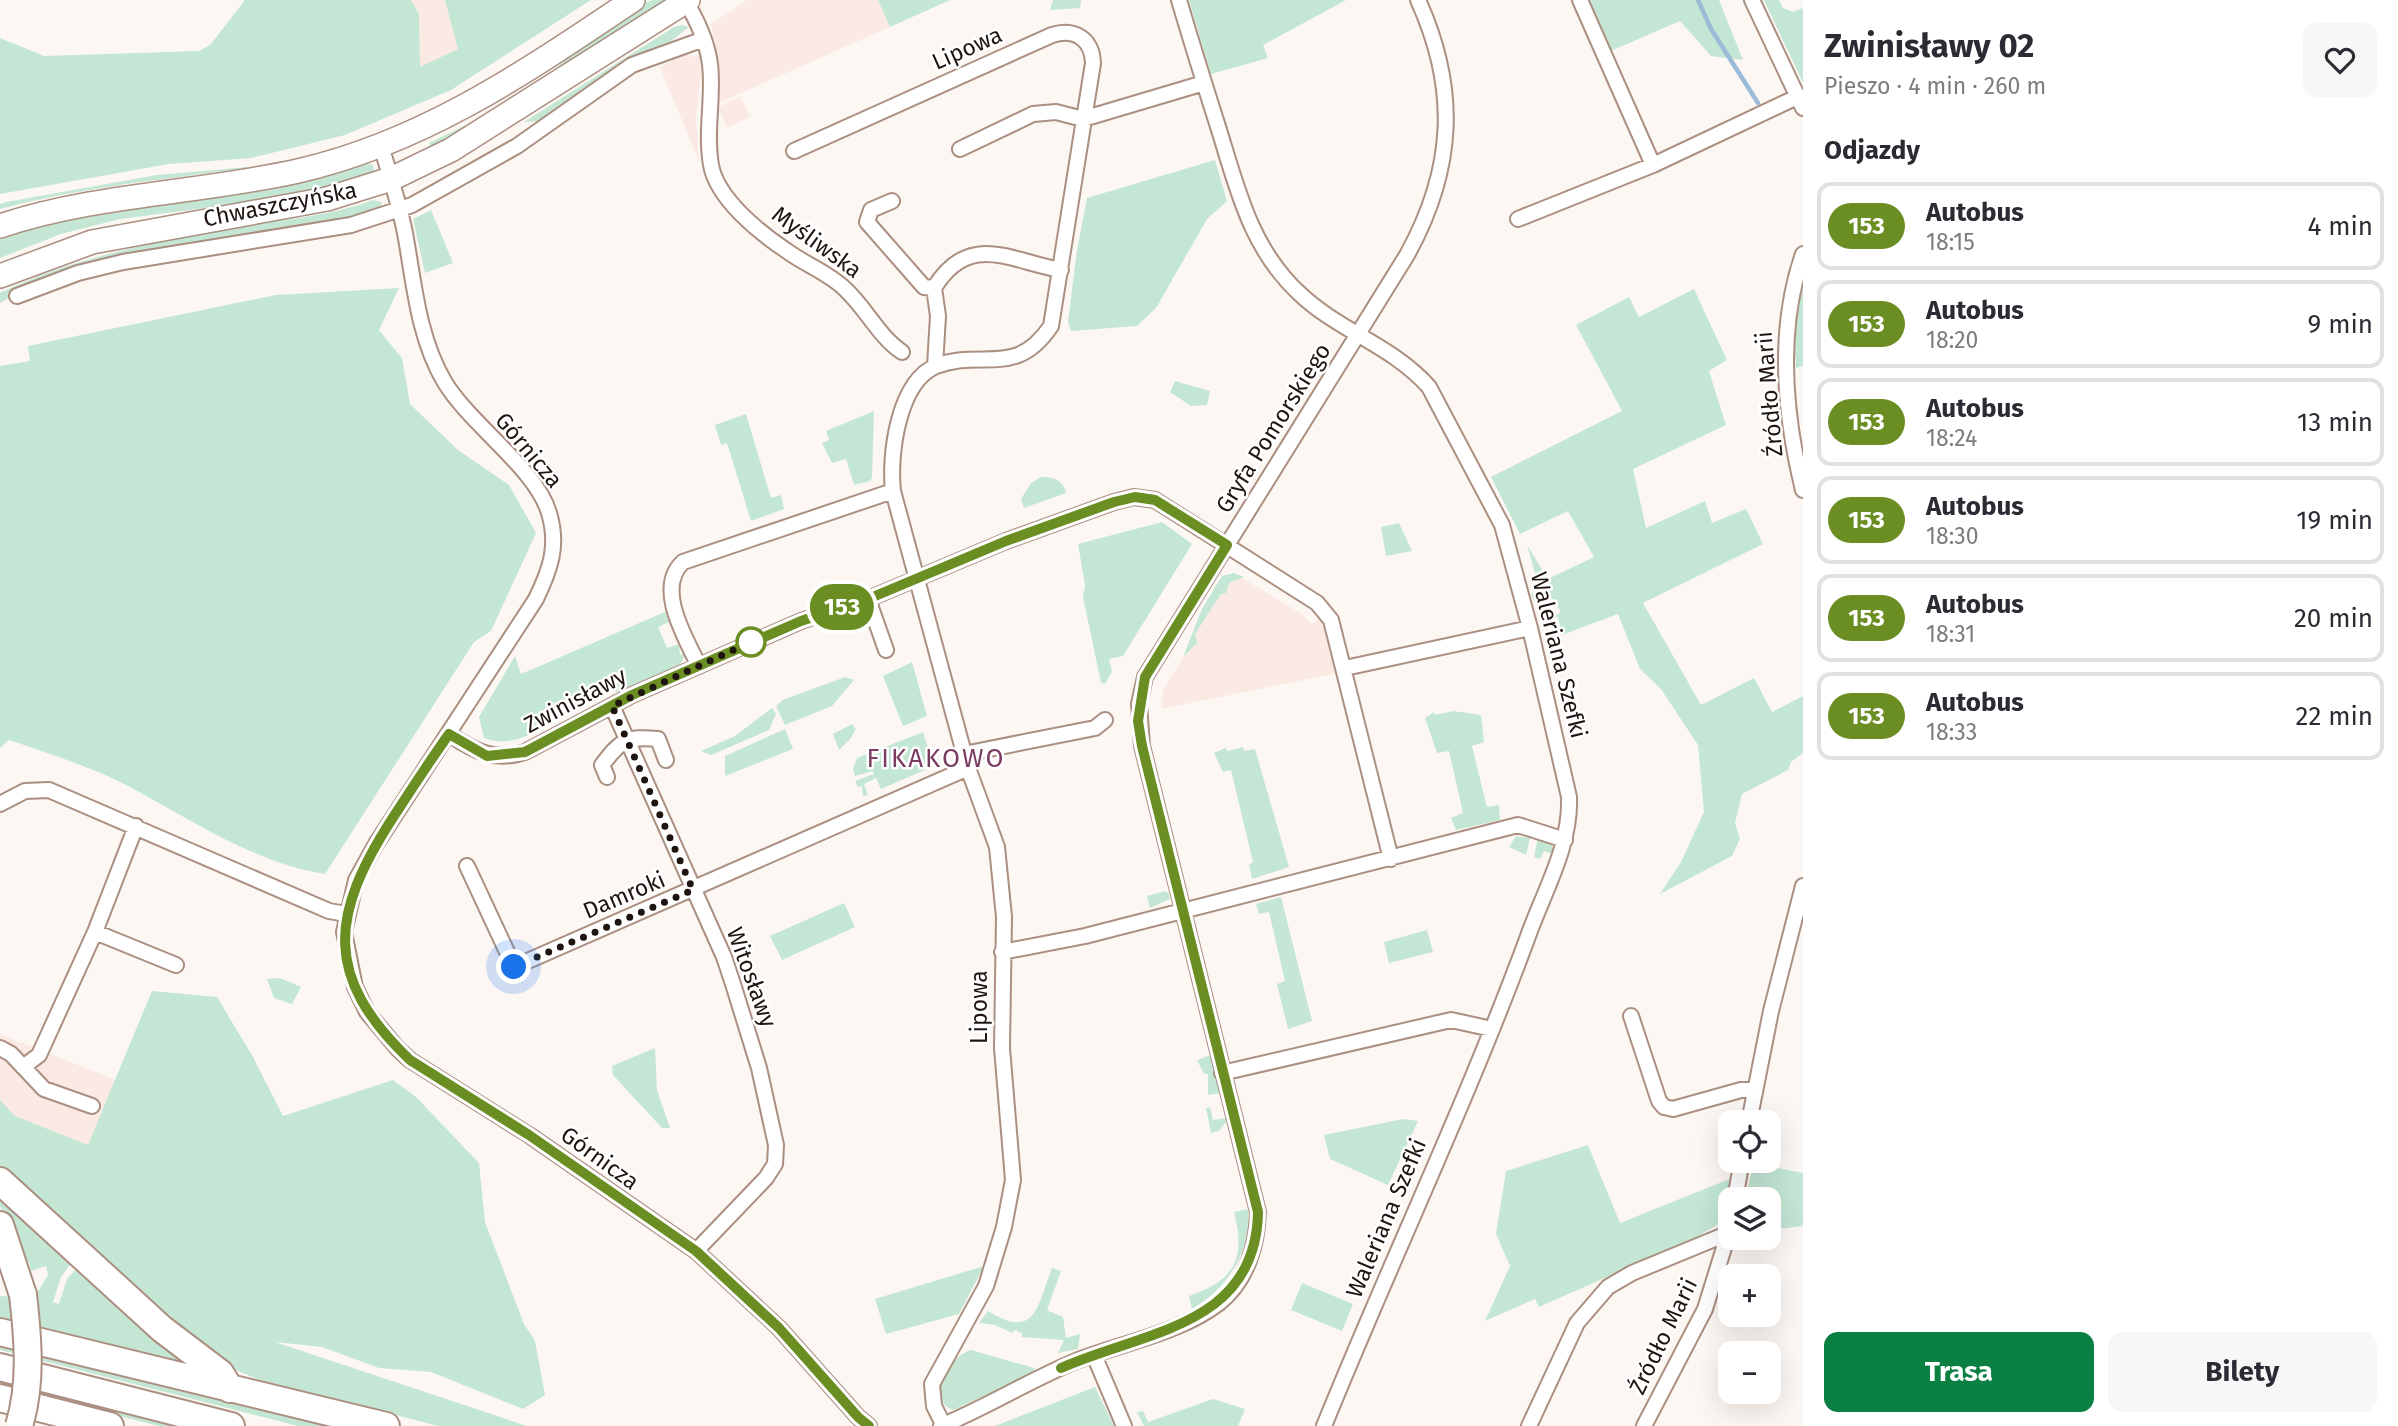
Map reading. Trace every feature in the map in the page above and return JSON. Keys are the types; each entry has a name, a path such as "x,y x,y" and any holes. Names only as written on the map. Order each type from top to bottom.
{"highway":[{"path":"0,1181 162,1329 220,1373 230,1389"},
{"path":"0,1225 23,1295 29,1341 27,1387 19,1426"},
{"path":"0,1332 386,1426"},
{"path":"0,1367 231,1426"},
{"path":"0,1398 110,1426"}],"main road":[{"name":"Chwaszczyńska","path":"0,226 60,211 290,173 381,146 429,127 497,90 633,0"},
{"name":"Chwaszczyńska","path":"0,276 92,242 327,199 391,179 460,145 686,1"}],"street":[{"name":"Gryfa Pomorskiego","path":"1179,0 1241,205 1269,259 1299,293 1357,335"},
{"name":"Gryfa Pomorskiego","path":"943,1426 1094,1355 1193,1319 1221,1302 1238,1283 1250,1260 1257,1234 1258,1212 1139,733 1139,705 1145,677 1423,226 1436,196 1444,159 1447,118 1444,78 1418,0"},
{"path":"1580,0 1653,165"},
{"path":"1518,219 1801,102 1752,0"},
{"name":"Myśliwska","path":"686,1 704,39 710,66 707,128 711,168 726,195 787,251 842,286 862,305 890,344 902,352"},
{"name":"Lipowa","path":"794,152 1060,33 1079,36 1093,50 1054,317 1042,340 1019,357 1004,360 963,360 935,366"},
{"path":"18,296 78,273 123,262 326,230 399,210 433,196 517,146 632,65 704,39"},
{"path":"960,149 1032,114 1056,112 1083,119 1204,83"},
{"name":"Górnicza","path":"381,146 399,210 421,320 434,359 454,396 540,492 550,515 554,537 552,562 536,599 376,844 356,880 344,932 355,987 368,1012 410,1060 529,1135 696,1251 779,1328 869,1426"},
{"path":"892,201 871,210 867,222 924,287 934,288"},
{"path":"916,579 892,491 894,447 904,405 912,388 935,366 938,316 934,288 956,263 973,254 992,253 1061,271"},
{"name":"Źródło Marii","path":"1803,254 1790,295 1786,334 1793,436 1803,491"},
{"name":"Waleriana Szefki","path":"1324,1426 1492,1029 1565,840 1569,797 1530,628 1498,513 1429,387 1413,369 1357,335"},
{"path":"699,666 675,608 669,584 673,571 683,562 892,491"},
{"name":"Gryfa Pomorskiego","path":"916,579 1006,541 1126,498 1155,500 1326,611 1336,631 1391,859"},
{"name":"Lipowa","path":"916,579 966,761 999,861 1004,917 1002,1048 1013,1180 1004,1227 986,1286 932,1384 934,1406 943,1426"},
{"name":"Zwinisławy","path":"449,734 480,753 514,756 612,706 801,621 868,599 916,579"},
{"path":"868,599 887,650"},
{"path":"1345,668 1530,628"},
{"name":"Witosławy","path":"612,706 724,957 759,1068 776,1144 775,1164 766,1178 696,1251"},
{"path":"966,761 1095,727 1105,720"},
{"path":"607,777 602,765 617,744 635,736 658,739 666,760"},
{"name":"Damroki","path":"467,866 514,967 693,890 966,761"},
{"path":"0,804 25,791 49,790 329,911 346,914"},
{"path":"1002,952 1085,936 1518,825 1565,840"},
{"path":"23,1067 39,1055 95,932 136,826"},
{"path":"1751,1110 1800,914 1803,886"},
{"path":"95,932 176,965"},
{"path":"1631,1016 1659,1101 1664,1107 1673,1109 1741,1090 1755,1090"},
{"path":"1222,1073 1451,1020 1492,1029"},
{"path":"0,1048 44,1089 92,1106"},
{"path":"1529,1426 1577,1322 1608,1287 1718,1234"},
{"name":"Źródło Marii","path":"1644,1426 1705,1309 1723,1250"},
{"path":"1094,1355 1124,1426"}],"shaded area":[{"path":"411,0 540,0 429,66 420,67 419,14"},
{"path":"747,0 878,0 890,27 716,104 719,67 711,24"},
{"path":"686,53 694,57 699,53 702,67 696,118 699,162 660,67"},
{"path":"741,96 750,117 727,128 718,107"},
{"path":"1234,573 1302,614 1311,624 1320,618 1325,625 1338,673 1161,709 1163,690 1187,651 1202,609 1222,576"},
{"path":"0,1034 116,1080 88,1145 15,1116 0,1100"}],"green space":[{"path":"245,0 411,0 419,14 420,67 458,49 445,0 591,0 451,90 345,135 251,158 169,164 0,194 0,38 44,56 199,51 210,45"},
{"path":"653,0 671,0 432,151 429,143 521,93 548,75 622,15"},
{"path":"878,0 950,0 890,27"},
{"path":"1053,0 1081,0 1080,8 1050,10"},
{"path":"1189,0 1346,0 1263,45 1268,58 1211,74"},
{"path":"1589,0 1719,0 1743,60 1711,56 1680,21 1611,51"},
{"path":"1764,0 1779,0 1783,8 1793,12 1803,8 1803,83"},
{"path":"674,27 689,27 663,47 545,121 524,122"},
{"path":"316,155 317,157 277,164 118,185 0,209 0,204 6,202 157,175 259,166"},
{"path":"1215,160 1227,201 1207,219 1156,308 1137,326 1071,331 1068,322 1087,198"},
{"path":"362,162 373,165 375,175 291,197 120,219 61,234 0,258 0,234 22,227"},
{"path":"373,200 382,202 380,209 354,218 155,251 17,293 0,303 0,293 90,259 184,237 327,213"},
{"path":"431,210 453,263 425,273 413,219"},
{"path":"1803,283 1803,366 1796,368 1794,335"},
{"path":"399,288 379,330 402,358 410,404 458,450 509,485 536,533 491,631 474,642 325,874 274,860 224,839 130,787 86,767 9,740 0,748 0,366 30,361 28,346 276,295"},
{"path":"1694,289 1727,360 1709,371 1726,425 1633,469 1646,528 1705,501 1712,523 1746,509 1763,544 1643,603 1701,705 1754,678 1772,712 1803,696 1803,753 1791,762 1788,770 1742,794 1735,823 1740,839 1732,856 1660,894 1681,862 1704,812 1698,745 1661,689 1640,669 1618,614 1562,635 1558,617 1548,618 1550,614 1553,617 1561,612 1552,598 1544,603 1548,610 1540,615 1531,594 1540,590 1527,545 1548,579 1594,557 1568,511 1520,534 1491,477 1622,411 1576,325 1629,297 1639,317"},
{"path":"1175,381 1210,391 1207,405 1191,406 1170,392"},
{"path":"874,411 872,478 854,485 846,459 832,463 822,443 829,440 826,431"},
{"path":"746,414 771,498 781,495 784,509 751,521 727,443 721,445 715,425"},
{"path":"1041,477 1057,480 1066,493 1024,508 1021,499 1031,483"},
{"path":"1162,522 1192,544 1123,656 1109,659 1112,671 1105,684 1101,683 1083,597 1085,585 1078,544"},
{"path":"1399,523 1412,551 1386,556 1381,527"},
{"path":"1234,573 1244,577 1229,583 1226,593 1221,594 1195,634 1197,643 1183,657 1202,609 1222,576"},
{"path":"665,612 669,622 658,627 667,648 679,644 680,655 686,653 680,665 616,692 611,683 543,717 547,726 524,737 509,741 484,738 479,717 515,656 521,674"},
{"path":"912,662 927,716 903,726 883,676"},
{"path":"845,677 854,680 832,706 785,725 776,706 783,700"},
{"path":"772,708 776,714 769,730 711,755 701,751 735,736"},
{"path":"1453,711 1481,715 1484,742 1472,746 1487,807 1499,805 1500,820 1456,830 1451,818 1463,813 1449,751 1437,753 1425,718 1434,712 1435,715"},
{"path":"852,724 856,729 839,750 833,734"},
{"path":"785,729 793,749 725,776 725,756"},
{"path":"923,732 934,766 881,789 876,778 864,784 868,795 863,796 862,786 858,787 855,781 874,774 873,771 855,776 853,769 857,758"},
{"path":"1243,747 1244,751 1255,749 1289,867 1252,879 1249,865 1253,862 1231,770 1223,772 1214,753 1225,748 1228,751"},
{"path":"1516,836 1530,838 1526,855 1509,847"},
{"path":"1538,837 1552,843 1553,854 1544,851 1540,859 1534,857"},
{"path":"1165,891 1170,899 1150,908 1147,896"},
{"path":"1281,897 1312,1021 1288,1029 1277,984 1285,981 1269,912 1259,914 1256,904"},
{"path":"844,903 855,927 782,960 770,936"},
{"path":"1427,930 1433,952 1389,963 1384,942"},
{"path":"280,978 301,987 292,1004 274,998 267,979"},
{"path":"152,991 217,997 253,1057 283,1116 393,1080 416,1097 479,1163 485,1222 524,1324 535,1341 545,1395 523,1409 431,1372 379,1368 322,1347 275,1342 527,1426 438,1426 257,1379 217,1362 0,1173 0,1100 15,1116 88,1145"},
{"path":"655,1048 657,1090 670,1128 662,1128 613,1075 612,1066"},
{"path":"1211,1055 1221,1093 1208,1095 1208,1074 1204,1074 1197,1060"},
{"path":"1210,1107 1213,1120 1226,1118 1219,1131 1211,1133 1206,1108"},
{"path":"1403,1119 1418,1121 1388,1185 1330,1159 1324,1135"},
{"path":"1588,1145 1620,1223 1732,1178 1730,1187 1718,1187 1718,1224 1695,1238 1539,1307 1535,1299 1485,1321 1510,1266 1496,1234 1506,1171"},
{"path":"1781,1169 1803,1173 1803,1226 1781,1229 1781,1187 1748,1187 1751,1173 1781,1173"},
{"path":"0,1190 71,1263 61,1277 53,1302 59,1304 67,1279 77,1268 202,1370 0,1323 0,1296 14,1297 39,1290 48,1275 46,1266 31,1271 29,1262 24,1263 0,1206"},
{"path":"1248,1209 1246,1240 1235,1267 1216,1291 1192,1309 1189,1296 1217,1283 1233,1266 1238,1243 1234,1212"},
{"path":"984,1266 959,1314 886,1334 875,1299"},
{"path":"1052,1268 1061,1271 1047,1310 1063,1317 1066,1338 1080,1334 1078,1349 1058,1353 1064,1340 1022,1337 1022,1333 1015,1330 1012,1333 995,1325 979,1323 988,1311 1004,1319 1025,1321 1038,1306"},
{"path":"1302,1283 1353,1304 1342,1331 1291,1310"},
{"path":"0,1341 334,1426 298,1426 0,1350"},
{"path":"971,1350 1034,1368 1036,1372 953,1410 944,1404 939,1396 942,1377 954,1360"},
{"path":"0,1379 185,1426 159,1426 0,1386"},
{"path":"1095,1387 1114,1426 995,1426"},
{"path":"1213,1399 1245,1409 1238,1426 1144,1426 1137,1412 1143,1411 1148,1422"}],"waterway":[{"name":"Źródło Marii","path":"1698,0 1711,29 1758,103"}],"bus line":[{"name":"153","path":"869,1426 779,1328 713,1264 585,1177 557,1154 446,1081 423,1069 398,1049 368,1012 355,987 347,957 344,932 346,914 356,880 376,844 449,734 487,756 514,756 554,738 632,695 801,621 892,590 1006,541 1135,497 1155,500 1227,545 1145,677 1138,721 1258,1212 1257,1234 1250,1260 1238,1283 1221,1302 1193,1319 1061,1368"}],"district":[{"name":"FIKAKOWO","path":"936,758"}],"route":[{"path":"514,967 693,890 612,706 751,642"}]}
